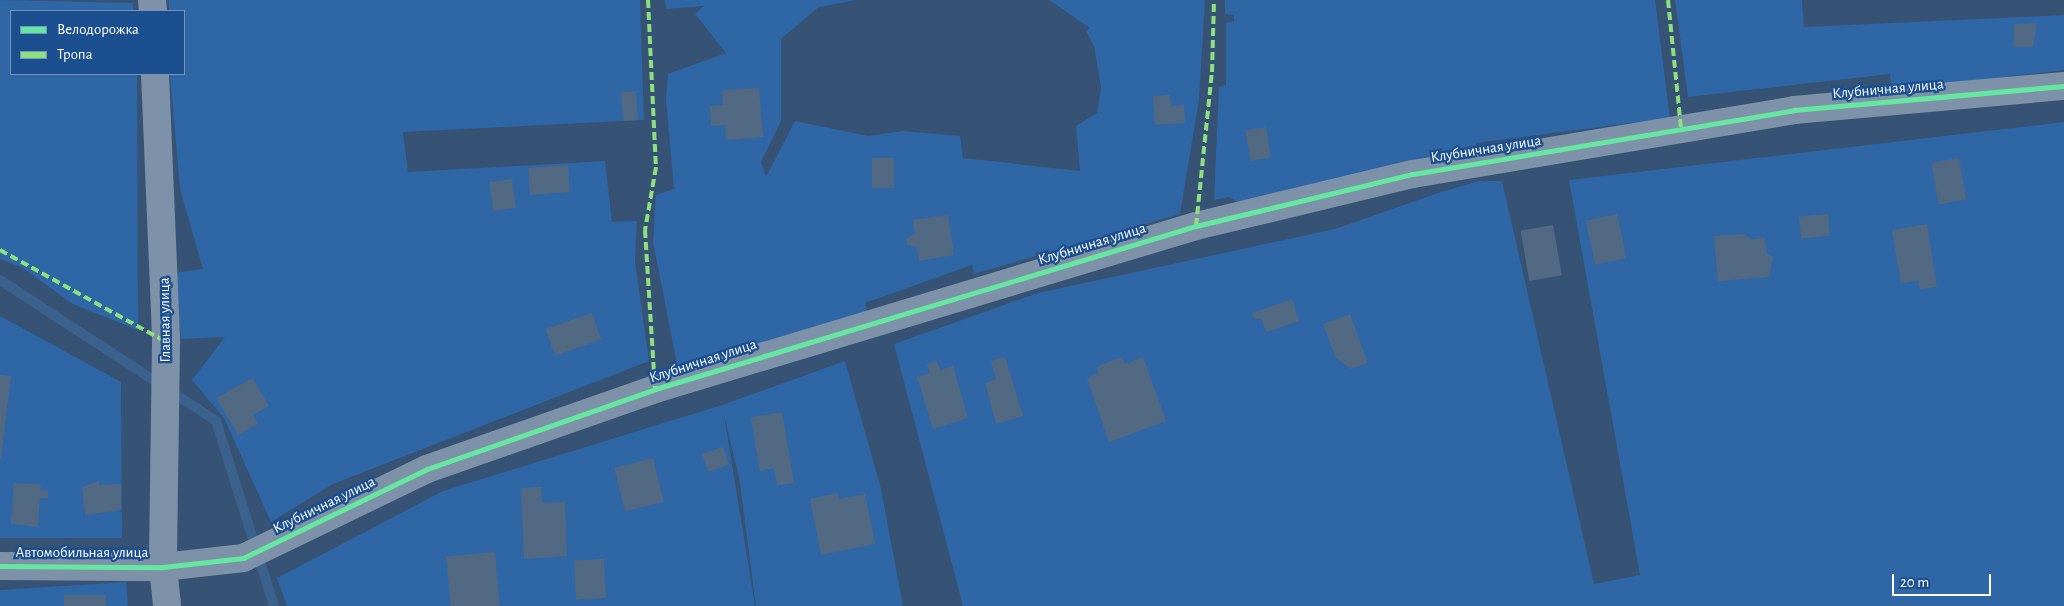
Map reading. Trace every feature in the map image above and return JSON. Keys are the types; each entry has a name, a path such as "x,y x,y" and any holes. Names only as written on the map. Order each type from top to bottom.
{"street":[{"name":"Главная улица","path":"155,75 166,342 163,567 167,606"},
{"name":"Клубничная улица","path":"163,567 244,558 427,469 646,392 1196,226 1413,174 1785,112 2064,86"},
{"name":"Автомобильная улица","path":"0,566 163,567"}],"shaded area":[{"path":"0,0 133,3 133,10 10,10 10,75 137,75 138,330 73,304 21,267 0,259"},
{"path":"169,0 640,0 644,120 403,132 408,172 605,161 612,222 637,221 635,261 649,361 333,484 271,522 224,418 192,380 225,337 181,339 175,273 203,269 180,189 170,75 185,75 185,10 169,10"},
{"path":"665,0 856,0 819,7 781,39 781,121 761,162 766,177 795,121 868,136 903,131 960,136 963,158 1080,171 1076,126 1097,113 1101,88 1094,46 1086,31 1090,28 1049,0 1205,0 1199,99 1180,214 974,274 972,265 865,303 867,313 678,369 653,242 656,195 674,189 666,99 668,74 726,53 695,14 704,6 666,9"},
{"path":"1225,0 1655,0 1670,118 1476,143 1476,153 1241,204 1229,197 1214,200 1219,87 1226,85 1226,23 1234,21 1234,15 1225,14"},
{"path":"1675,0 1802,0 1804,27 2064,15 2064,70 1911,88 1891,85 1890,74 1688,97"},
{"path":"2064,122 2064,606 963,606 894,344 1038,293 1335,229 1441,192 1479,181 1502,181 1594,584 1640,575 1569,180"},
{"path":"0,316 121,382 122,538 0,538"},
{"path":"845,361 881,489 903,606 756,606 739,477 724,415 755,606 287,606 277,578 443,491 722,405"},
{"path":"126,582 128,606 0,606 0,590"}],"building":[{"path":"2037,23 2033,47 2014,47 2014,24"},
{"path":"759,88 763,137 726,140 725,125 711,126 710,106 723,105 722,90"},
{"path":"636,91 638,120 623,121 621,92"},
{"path":"1170,95 1171,106 1184,105 1185,123 1155,125 1153,96"},
{"path":"1266,127 1271,158 1250,161 1245,130"},
{"path":"872,158 894,158 894,188 872,188"},
{"path":"1959,158 1966,199 1939,204 1931,163"},
{"path":"568,165 570,192 530,195 528,168"},
{"path":"512,179 516,208 493,211 489,182"},
{"path":"1617,214 1626,258 1595,265 1586,221"},
{"path":"1828,214 1830,236 1801,238 1799,217"},
{"path":"948,215 954,255 919,261 917,247 907,245 906,239 915,234 913,220"},
{"path":"1927,224 1937,287 1920,289 1918,281 1901,283 1892,230"},
{"path":"1553,225 1562,275 1529,281 1521,231"},
{"path":"1744,234 1751,239 1765,238 1767,254 1773,257 1769,277 1718,281 1714,236"},
{"path":"1292,299 1299,321 1266,332 1261,318 1255,320 1252,313"},
{"path":"592,313 601,339 555,355 546,329"},
{"path":"1350,314 1368,363 1351,369 1336,358 1323,324"},
{"path":"1005,357 1023,416 996,424 985,383 996,379 991,361"},
{"path":"1122,357 1125,364 1143,357 1166,421 1109,442 1087,378 1099,373 1096,367"},
{"path":"937,361 940,370 953,366 968,418 933,429 917,377 930,373 927,364"},
{"path":"0,375 11,376 1,459 0,459"},
{"path":"253,378 269,406 253,415 258,424 238,435 216,398"},
{"path":"782,412 794,483 777,485 774,468 760,471 751,417"},
{"path":"723,447 729,465 708,472 702,454"},
{"path":"653,458 664,502 625,511 614,468"},
{"path":"99,481 99,485 121,484 121,510 85,515 82,487"},
{"path":"14,483 41,484 40,490 48,490 48,498 40,498 38,527 11,524"},
{"path":"541,487 542,503 565,502 567,556 524,559 521,488"},
{"path":"838,493 839,499 865,494 875,544 821,555 810,499"},
{"path":"495,552 500,606 451,606 446,556"},
{"path":"604,559 606,598 576,600 574,561"},
{"path":"64,595 106,595 106,606 64,606"}],"waterway":[{"path":"0,280 216,421 274,606"}],"marked path":[{"path":"648,0 656,167 645,230 655,389"},
{"path":"1196,226 1212,72 1214,0"},
{"path":"1668,0 1681,129"},
{"path":"0,250 166,342"}],"cycle path":[{"path":"0,566 163,567 243,558 427,469 655,389 1196,226 1413,174 1794,110 2064,86"}]}
